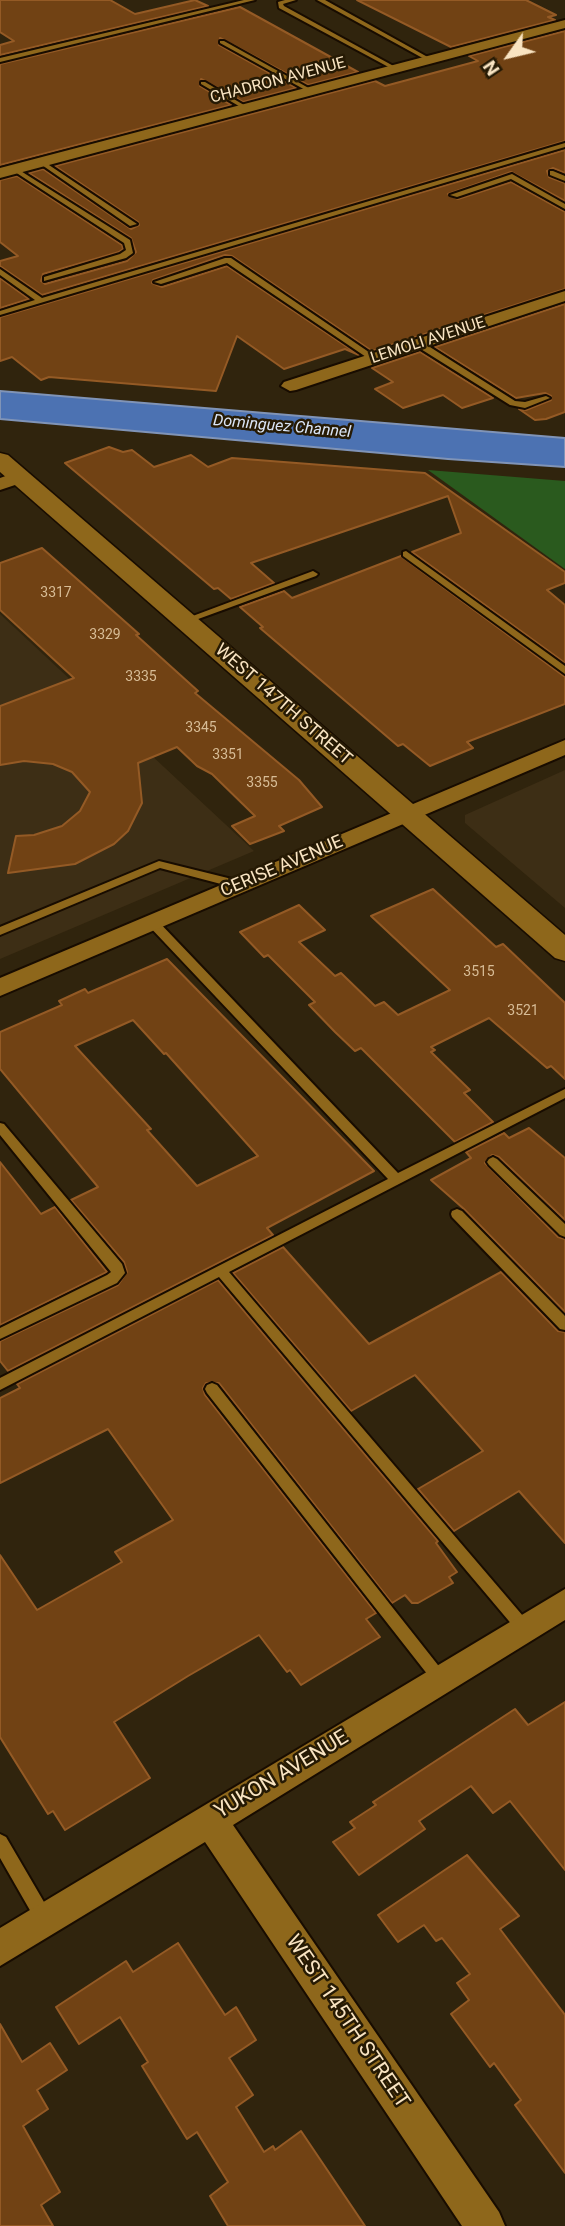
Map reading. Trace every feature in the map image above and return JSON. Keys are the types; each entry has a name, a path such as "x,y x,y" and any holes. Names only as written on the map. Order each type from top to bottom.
{"street":[{"name":"CHADRON AVENUE","path":"4,172 565,24"},
{"name":"LEMOLI AVENUE","path":"290,386 565,296"},
{"name":"WEST 147TH STREET","path":"0,460 10,480 187,620 565,951"},
{"name":"CERISE AVENUE","path":"0,988 151,921 565,747"},
{"name":"YUKON AVENUE","path":"0,1948 565,1603"},
{"name":"WEST 145TH STREET","path":"209,1819 485,2226"}],"lane":[{"path":"212,0 230,0"},
{"path":"0,60 252,0"},
{"path":"293,0 280,3 281,7 396,69"},
{"path":"320,0 430,60"},
{"path":"222,42 311,91"},
{"path":"203,83 247,108"},
{"path":"1,312 565,145"},
{"path":"41,162 133,224"},
{"path":"4,172 127,242 130,251 123,256 47,279"},
{"path":"553,173 565,179"},
{"path":"454,195 512,176 565,207"},
{"path":"159,282 228,260 374,359"},
{"path":"0,271 41,301"},
{"path":"419,344 513,403 525,405 546,398"},
{"path":"406,554 565,671"},
{"path":"187,620 313,573"},
{"path":"0,931 159,864 240,885"},
{"path":"151,921 397,1180"},
{"path":"0,1384 565,1093"},
{"path":"0,1127 117,1268 118,1273 112,1279 0,1334"},
{"path":"494,1162 565,1232"},
{"path":"457,1214 565,1325"},
{"path":"221,1271 524,1628"},
{"path":"212,1388 440,1679"},
{"path":"0,1842 45,1920"}],"shaded area":[{"path":"0,614 254,851 0,959"},
{"path":"565,770 565,908 465,823 465,815"}],"green space":[{"path":"428,470 565,481 565,569"}],"water":[{"name":"Dominguez Channel","path":"0,391 565,438 565,467 0,419"}],"building":[{"path":"0,0 110,0 135,14 195,0 208,6 0,55 0,45 14,41 0,32"},
{"path":"357,0 526,0 556,15 548,17 555,20 451,47"},
{"path":"240,7 358,72 308,85 220,38 219,45 296,88 243,102 201,79 200,86 231,105 0,165 0,64"},
{"path":"565,31 565,141 42,295 0,266 0,261 18,256 0,242 0,180 17,176 122,245 123,249 119,252 43,274 41,281 45,284 127,261 136,252 131,238 29,173 43,169 131,229 139,225 138,222 55,166 375,81 385,86 478,61 469,56"},
{"path":"565,150 565,173 553,168 547,171 549,177 565,183 565,201 511,172 448,194 458,199 511,182 565,212 565,289 372,351 232,256 225,255 153,280 152,283 162,287 227,266 359,355 345,349 284,369 237,336 216,391 49,377 41,380 12,357 0,361 0,317"},
{"path":"0,278 29,299 0,308"},
{"path":"565,304 565,412 546,419 535,420 519,409 526,410 551,400 551,396 545,393 516,398 435,347"},
{"path":"420,352 493,398 462,408 443,395 403,408 375,389 393,382 372,368"},
{"path":"109,447 123,452 132,450 154,467 191,455 208,467 232,458 425,473 565,572 565,583 547,590 565,605 565,663 412,552 461,533 448,496 251,563 274,583 231,599 218,588 214,589 65,463"},
{"path":"42,548 139,634 136,635 198,691 195,693 299,780 322,807 279,826 284,831 250,844 232,826 255,816 212,774 197,766 177,747 138,763 142,803 128,831 114,844 75,864 8,873 16,836 34,835 62,826 80,811 90,792 72,772 53,764 24,761 0,765 0,706 74,678 0,610 0,563"},
{"path":"401,556 565,677 565,704 467,742 473,748 430,766 403,744 398,746 260,628 263,627 240,607 284,591 292,598"},
{"path":"433,889 496,947 503,944 565,1003 565,1079 551,1066 547,1068 489,1018 431,1047 435,1050 431,1052 470,1090 464,1093 493,1122 455,1142 361,1048 355,1051 335,1032 309,1005 315,1002 268,955 264,957 240,932 299,905 325,930 299,942 335,976 341,973 375,1006 384,1002 398,1015 450,990 371,916"},
{"path":"167,959 374,1171 267,1228 273,1235 8,1371 0,1361 0,1341 118,1285 127,1272 124,1262 71,1200 98,1187 0,1069 0,1032 62,1005 59,1001 85,989 88,993","holes":["133,1020 164,1054 166,1053 258,1156 197,1186 147,1130 151,1129 75,1046"]},
{"path":"529,1128 565,1158 565,1220 499,1157 492,1155 485,1163 558,1237 565,1239 565,1312 464,1209 431,1180 471,1158 466,1152 504,1133 509,1138"},
{"path":"0,1162 41,1214 55,1207 107,1272 0,1325"},
{"path":"283,1247 369,1344 501,1272 558,1331 565,1332 565,1543 519,1491 454,1531 418,1489 483,1451 415,1375 351,1411 233,1273"},
{"path":"218,1280 438,1541 436,1543 457,1572 449,1577 453,1583 418,1603 412,1603 405,1595 392,1603 219,1383 206,1383 203,1388 205,1395 376,1613 366,1619 380,1637 301,1685 290,1670 287,1672 259,1635 188,1676 114,1722 150,1778 65,1830 53,1811 48,1814 0,1737 0,1555 37,1610 122,1562 115,1552 173,1520 108,1429 0,1483 0,1398 20,1388 17,1384"},
{"path":"565,1702 565,1870 510,1801 493,1813 471,1786 419,1821 425,1829 359,1875 333,1842 355,1828 350,1822 376,1805 373,1802 515,1709 528,1725"},
{"path":"467,1855 519,1916 500,1929 565,2015 565,2173 515,2105 521,2100 494,2063 490,2067 451,2014 469,2000 457,1983 470,1974 442,1938 436,1941 424,1925 398,1942 378,1915"},
{"path":"178,1943 225,2015 236,2007 256,2040 229,2058 253,2095 236,2107 264,2152 273,2146 275,2150 301,2131 365,2226 228,2226 210,2196 228,2182 197,2132 187,2139 142,2066 148,2062 120,2017 79,2044 56,2007 126,1961 133,1972"},
{"path":"0,2024 22,2062 50,2043 67,2070 37,2090 48,2109 23,2126 60,2192 41,2205 53,2226 0,2226"}]}
